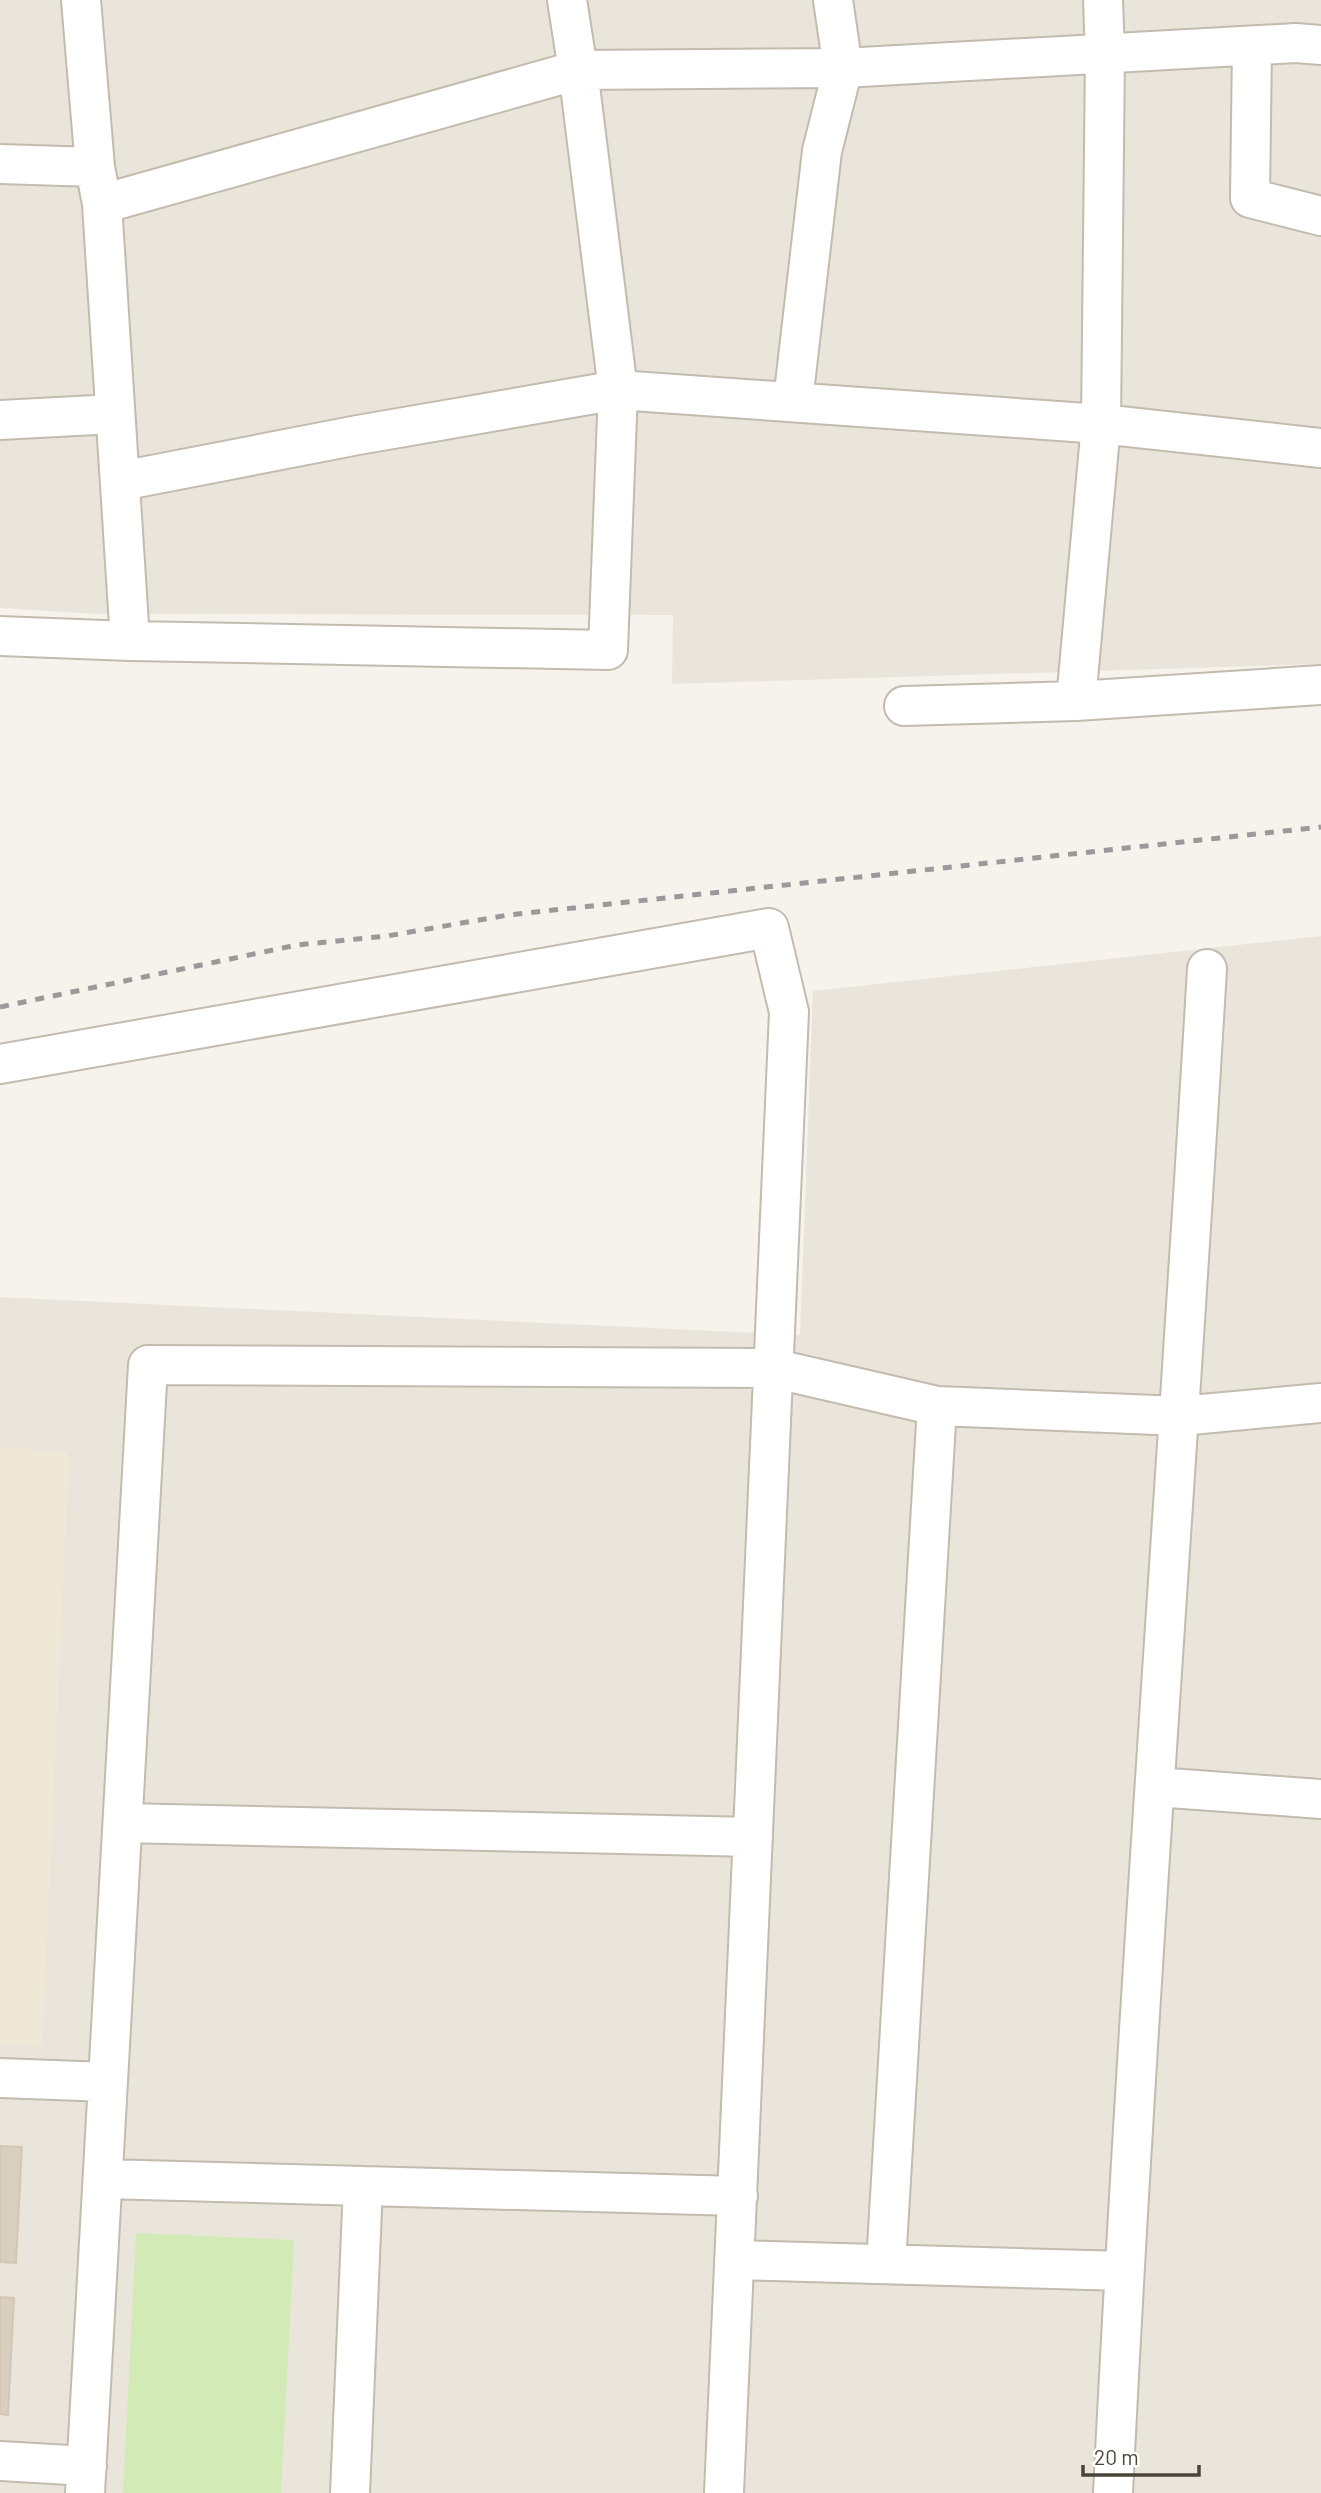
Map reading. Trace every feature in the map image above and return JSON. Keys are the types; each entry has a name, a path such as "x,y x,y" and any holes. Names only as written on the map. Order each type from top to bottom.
{"street":[{"path":"81,0 95,167 102,204 130,641"},
{"path":"0,636 608,650 618,390 567,0"},
{"path":"793,401 822,151 843,68 833,0"},
{"path":"1076,701 1101,424 1105,55 1103,0"},
{"path":"102,204 578,70 843,68 1296,43 1321,45"},
{"path":"1252,46 1250,198 1321,215"},
{"path":"0,164 95,167"},
{"path":"121,481 358,435 618,390 1101,424 1321,448"},
{"path":"0,420 114,414"},
{"path":"904,706 1076,701 1321,685"},
{"path":"0,1064 769,928 789,1012 724,2493"},
{"path":"1113,2493 1124,2271 1207,969"},
{"path":"0,2461 86,2479 148,1365 772,1368 937,1406 1180,1416 1321,1403"},
{"path":"886,2264 937,1406"},
{"path":"1156,1787 1321,1800"},
{"path":"122,1823 753,1837"},
{"path":"0,2078 108,2082"},
{"path":"103,2179 738,2196"},
{"path":"350,2493 363,2186"},
{"path":"734,2260 1124,2271"}],"shaded area":[{"path":"0,0 1321,0 1321,664 672,684 673,615 98,614 0,608"},
{"path":"1321,936 1321,2493 0,2493 0,1297 800,1335 813,991"},
{"path":"0,1448 69,1452 42,2046 0,2044"}],"green space":[{"path":"136,2233 294,2240 281,2493 123,2493"}],"building":[{"path":"0,2146 22,2147 16,2263 0,2262"},
{"path":"0,2297 14,2298 8,2415 0,2414"}],"railway":[{"path":"0,1007 297,945 387,936 508,915 1321,827"}]}
